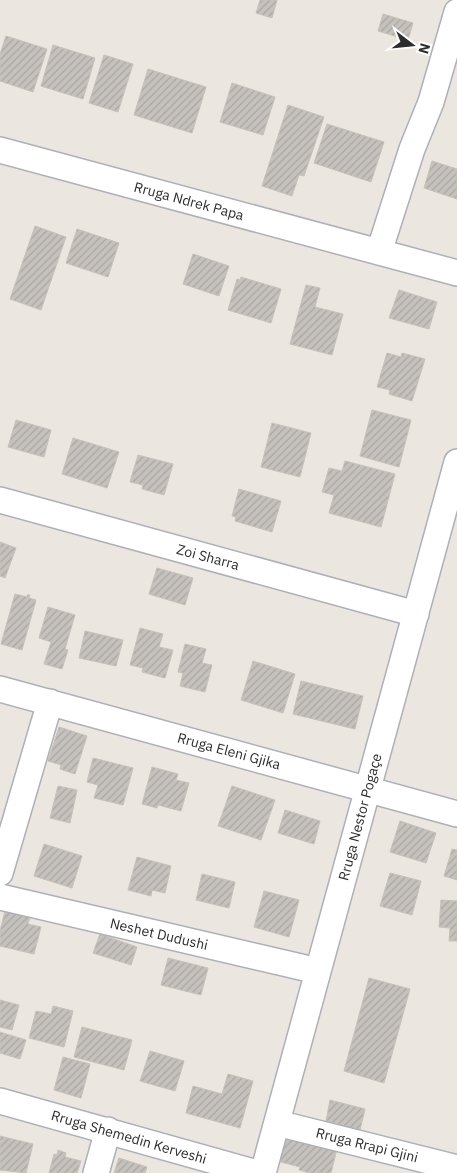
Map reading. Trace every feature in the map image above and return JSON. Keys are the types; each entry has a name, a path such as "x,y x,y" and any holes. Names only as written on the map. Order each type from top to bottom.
{"street":[{"path":"379,252 412,149 431,102 457,12"},
{"name":"Rruga Ndrek Papa","path":"0,150 457,273"},
{"name":"Rruga Nestor Pogaçe","path":"263,1173 457,462"},
{"name":"Zoi Sharra","path":"0,500 416,614"},
{"name":"Rruga Eleni Gjika","path":"0,689 457,814"},
{"path":"0,873 50,702"},
{"name":"Neshet Dudushi","path":"0,897 318,970"},
{"name":"Rruga Shemedin Kerveshi","path":"0,1101 257,1173"},
{"name":"Rruga Rrapi Gjini","path":"277,1123 457,1168"},
{"path":"96,1173 108,1130"}],"building":[{"path":"260,0 277,0 272,18 256,13"},
{"path":"383,14 413,23 408,40 378,31"},
{"path":"6,36 47,49 33,92 0,81 0,54"},
{"path":"53,45 95,58 83,99 41,86"},
{"path":"104,55 133,64 118,112 89,103"},
{"path":"148,69 206,87 192,133 134,115"},
{"path":"232,83 275,97 263,135 220,122"},
{"path":"288,105 324,117 304,176 299,175 292,196 262,186"},
{"path":"327,124 384,142 371,182 314,163"},
{"path":"432,161 457,169 457,199 424,188"},
{"path":"35,226 66,237 41,310 10,299"},
{"path":"77,229 119,243 108,277 66,263"},
{"path":"193,254 229,266 219,296 183,284"},
{"path":"241,277 281,289 271,323 228,310 237,279 240,280"},
{"path":"306,285 320,288 315,307 343,314 332,355 290,344"},
{"path":"399,290 437,302 429,329 389,318"},
{"path":"387,353 401,357 402,353 425,359 412,401 389,394 390,390 377,387"},
{"path":"372,410 411,420 399,467 360,456"},
{"path":"16,420 51,430 44,457 8,447"},
{"path":"272,423 311,433 300,477 261,467"},
{"path":"73,438 119,452 107,488 62,474"},
{"path":"138,455 173,464 164,495 142,489 143,485 130,482"},
{"path":"345,461 395,474 381,527 329,513 334,495 322,492 329,468 342,471"},
{"path":"239,489 281,501 272,532 235,521 236,517 232,516"},
{"path":"0,542 16,548 5,578 0,576"},
{"path":"157,568 193,578 185,605 149,594"},
{"path":"15,594 27,597 27,595 30,595 29,598 36,600 22,650 1,644"},
{"path":"48,607 75,615 65,649 68,650 62,669 44,664 51,642 39,638"},
{"path":"140,628 163,634 159,647 173,650 165,678 142,672 143,668 130,665"},
{"path":"85,631 123,640 116,666 79,658"},
{"path":"185,644 206,649 202,663 212,665 205,692 180,686 183,673 178,672"},
{"path":"253,661 295,674 283,713 241,700"},
{"path":"301,681 363,696 355,729 293,714"},
{"path":"59,727 87,736 75,774 60,769 61,765 48,761"},
{"path":"93,758 133,768 123,805 94,798 98,785 87,782"},
{"path":"152,767 178,774 176,780 189,783 181,811 158,805 157,808 142,804"},
{"path":"58,786 77,790 70,823 50,818"},
{"path":"232,786 275,800 261,840 218,826"},
{"path":"285,810 320,821 314,844 278,833"},
{"path":"400,821 436,833 426,863 390,852"},
{"path":"44,844 82,856 72,888 34,876"},
{"path":"452,849 457,850 457,880 444,876"},
{"path":"137,857 171,866 165,893 152,890 151,896 128,890"},
{"path":"390,873 421,881 412,915 380,906"},
{"path":"202,874 235,882 229,908 196,900"},
{"path":"264,891 299,900 289,937 254,927"},
{"path":"441,900 457,901 457,941 449,941 450,928 439,927"},
{"path":"5,911 30,917 28,924 41,927 34,954 0,946 0,931"},
{"path":"100,934 137,947 131,965 93,953"},
{"path":"168,958 208,968 201,995 161,985"},
{"path":"369,978 410,989 384,1083 344,1071"},
{"path":"0,1000 19,1005 12,1030 0,1027"},
{"path":"53,1006 73,1011 64,1047 29,1038 36,1011 51,1014"},
{"path":"82,1027 132,1040 124,1070 74,1057"},
{"path":"0,1032 26,1040 20,1059 0,1053"},
{"path":"150,1051 184,1061 175,1091 140,1081"},
{"path":"63,1057 90,1064 81,1098 54,1090"},
{"path":"228,1074 253,1081 240,1128 186,1113 193,1086 222,1094"},
{"path":"330,1100 365,1109 360,1130 326,1121"},
{"path":"284,1132 338,1145 331,1173 310,1173 299,1170 300,1167 277,1161"},
{"path":"0,1136 33,1144 26,1173 0,1170"},
{"path":"58,1150 66,1153 65,1157 81,1161 77,1173 49,1173 54,1154 57,1155"},
{"path":"119,1158 147,1167 145,1173 114,1173"}]}
